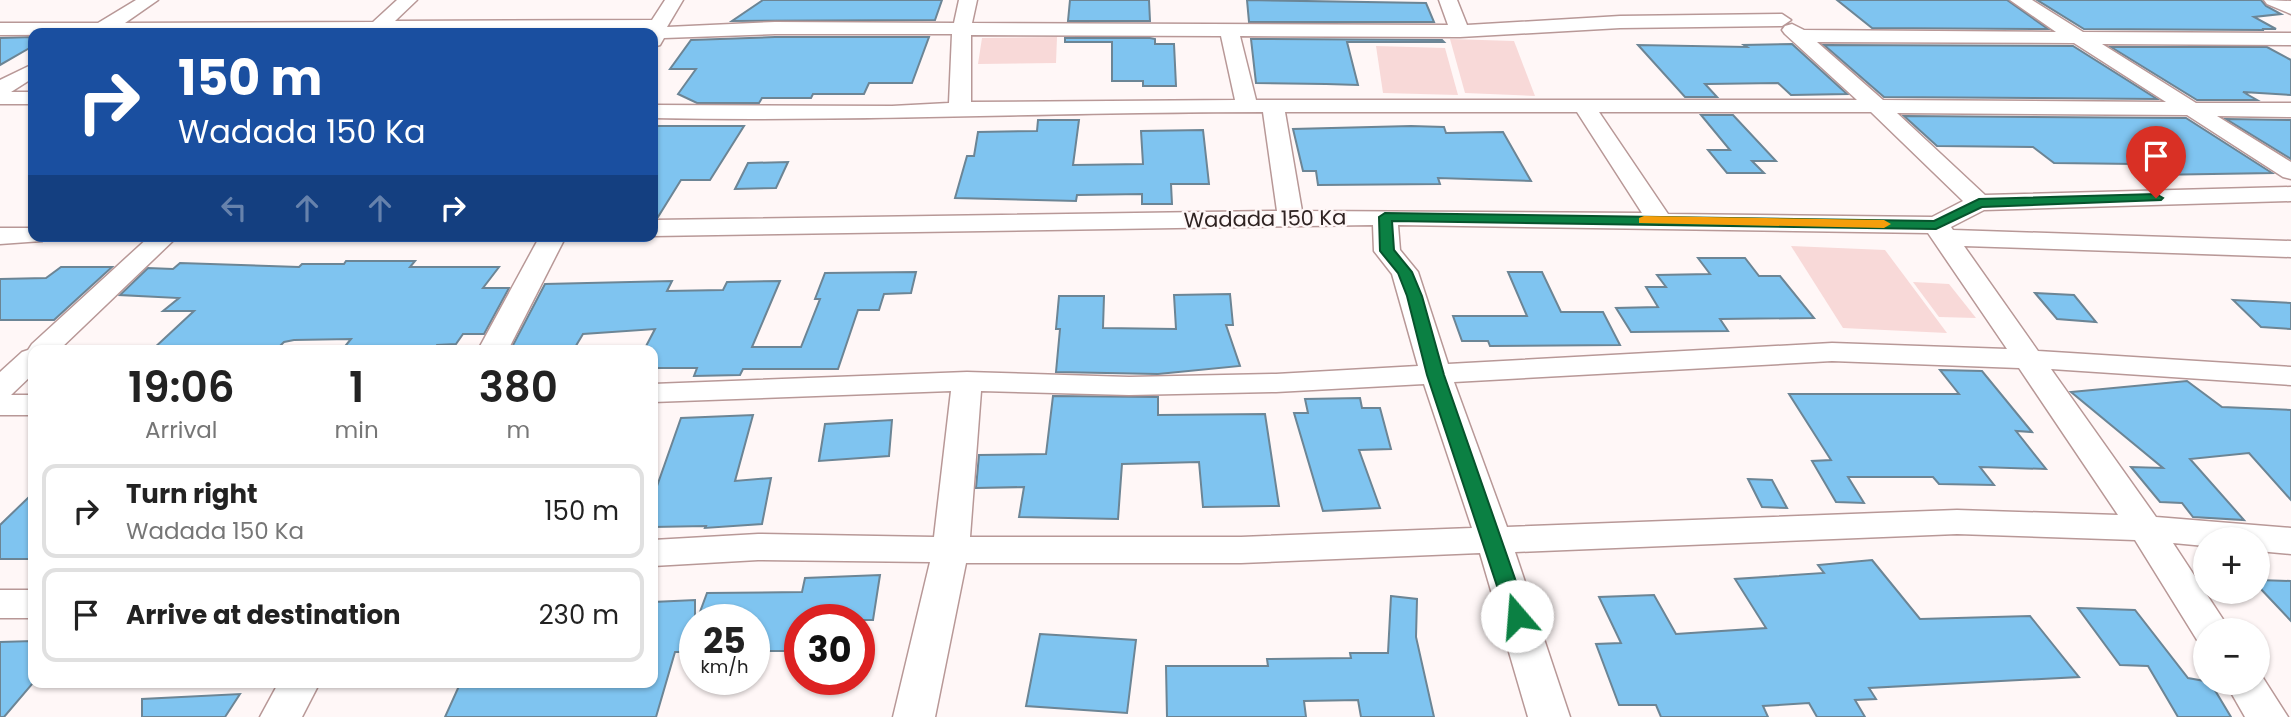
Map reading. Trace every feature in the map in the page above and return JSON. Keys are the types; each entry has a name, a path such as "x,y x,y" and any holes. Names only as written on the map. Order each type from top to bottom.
{"street":[{"path":"104,28 149,0"},
{"path":"376,28 408,0"},
{"path":"658,29 674,0"},
{"path":"960,109 962,28 968,0"},
{"path":"1448,0 1460,31"},
{"path":"1757,0 1877,106 1979,203"},
{"path":"2019,0 2291,172"},
{"path":"2273,0 2291,8"},
{"path":"658,33 775,28 1460,31 1620,22 1782,20"},
{"path":"0,29 28,30"},
{"path":"1228,29 1247,106"},
{"path":"1797,36 2291,40"},
{"path":"0,89 28,72"},
{"path":"0,98 28,98"},
{"path":"658,112 892,113 960,109 1247,106 1877,106 2291,110"},
{"path":"1273,106 1291,218"},
{"path":"1584,106 1660,221"},
{"name":"Wadada 150 Ka","path":"658,228 1385,217 1660,221 1941,232 1979,203 2291,194"},
{"path":"1385,217 1387,251 1405,272 1436,375 1494,541 1549,717"},
{"path":"1941,232 2291,249"},
{"path":"1941,232 2145,528 2203,618"},
{"path":"0,236 28,236"},
{"path":"47,345 159,242"},
{"path":"496,345 550,242"},
{"path":"658,393 967,381 1142,386 1276,383 1832,352 2030,359 2291,376"},
{"path":"0,389 28,363"},
{"path":"914,717 951,548 967,381"},
{"path":"0,405 28,405"},
{"path":"658,553 758,547 1157,551 1494,541 1958,522 2145,528 2291,541"},
{"path":"0,604 28,604"},
{"path":"281,717 297,688"},
{"path":"2253,695 2267,717"}],"shaded area":[{"path":"1057,37 1056,63 978,64 982,38"},
{"path":"1450,39 1514,41 1535,96 1465,93"},
{"path":"1376,46 1445,48 1458,95 1383,93"},
{"path":"1791,246 1885,250 1947,333 1843,328"},
{"path":"1913,282 1949,284 1976,318 1939,317"}],"building":[{"path":"763,0 942,0 935,20 732,21"},
{"path":"1070,0 1149,0 1150,21 1068,21"},
{"path":"1247,0 1426,3 1434,22 1249,22"},
{"path":"1837,0 2007,0 2048,29 1872,28"},
{"path":"2037,0 2261,0 2281,14 2254,17 2276,29 2262,29 2264,30 2084,29"},
{"path":"28,37 28,49 0,65 0,38"},
{"path":"929,37 912,83 869,83 864,94 762,98 759,103 697,103 678,94 696,69 670,69 691,40"},
{"path":"1065,38 1150,38 1155,39 1155,44 1174,44 1176,86 1143,86 1143,81 1112,81 1112,42 1065,42"},
{"path":"1251,39 1444,42 1347,42 1358,85 1256,83"},
{"path":"1792,44 1847,94 1791,95 1778,83 1705,84 1717,97 1685,97 1638,45 1747,47 1744,45"},
{"path":"1824,45 2073,46 2157,99 1884,97"},
{"path":"2111,47 2267,47 2291,60 2291,95 2243,92 2257,100 2197,100"},
{"path":"1701,115 1733,115 1776,161 1752,161 1764,173 1727,173 1708,150 1730,150"},
{"path":"1904,116 2186,118 2272,173 2150,175 2136,164 2054,163 2033,147 1937,146"},
{"path":"2226,119 2291,120 2291,159"},
{"path":"1038,120 1079,120 1073,165 1143,164 1141,131 1203,130 1209,184 1171,184 1172,204 1142,204 1142,194 1077,195 1076,201 955,198 967,156 974,156 978,132 1037,131"},
{"path":"658,126 744,126 710,180 681,180 658,217"},
{"path":"1444,127 1446,133 1503,132 1531,181 1438,178 1440,184 1318,185 1316,171 1303,171 1293,129"},
{"path":"788,162 776,188 735,189 748,163"},
{"path":"1698,258 1745,258 1759,276 1780,276 1814,318 1720,319 1728,331 1631,332 1616,308 1658,307 1646,287 1666,287 1657,275 1710,274"},
{"path":"346,261 415,261 410,267 499,267 483,288 509,288 484,334 463,334 456,344 437,345 346,345 351,339 294,340 281,345 157,345 194,311 163,311 179,298 120,295 148,268 173,269 180,263 299,267 302,264 344,264"},
{"path":"61,267 112,267 54,320 0,320 0,279 46,278"},
{"path":"916,272 911,293 884,294 879,310 858,310 838,369 743,369 740,375 694,376 697,368 658,368 658,345 647,345 655,329 583,334 576,345 513,345 545,284 672,281 667,291 723,290 727,282 780,281 752,347 801,347 820,299 815,299 825,273"},
{"path":"1508,272 1542,272 1561,312 1603,312 1620,345 1490,346 1488,341 1462,341 1453,316 1527,316"},
{"path":"2035,293 2074,295 2096,322 2057,319"},
{"path":"1230,294 1233,325 1226,325 1240,366 1158,374 1056,372 1060,329 1056,329 1059,296 1104,296 1103,328 1176,329 1174,295"},
{"path":"2233,300 2291,303 2291,329 2261,327"},
{"path":"1940,370 1982,371 2032,432 2016,431 2046,469 1980,467 1994,485 1939,484 1933,477 1848,477 1864,503 1836,502 1812,461 1831,460 1789,394 1959,394"},
{"path":"2187,381 2222,407 2291,410 2291,500 2249,453 2190,459 2244,520 2193,517 2182,503 2160,502 2131,467 2163,468 2071,392"},
{"path":"1053,396 1158,397 1158,415 1265,414 1279,506 1203,507 1199,462 1122,464 1118,519 1019,517 1024,487 976,488 979,455 1046,454"},
{"path":"1360,398 1362,408 1380,408 1391,449 1359,450 1380,508 1323,511 1294,413 1308,413 1305,399"},
{"path":"753,415 735,481 771,478 762,524 705,528 706,526 658,527 658,483 681,418"},
{"path":"892,420 889,456 819,461 825,424"},
{"path":"1748,479 1772,480 1787,508 1762,507"},
{"path":"28,498 28,559 0,559 0,525"},
{"path":"1872,560 1920,619 2030,616 2079,677 1869,688 1876,699 1855,700 1865,717 1817,717 1809,703 1763,706 1768,717 1661,717 1656,705 1619,705 1596,644 1621,643 1599,597 1654,595 1676,634 1766,628 1735,579 1824,573 1818,565"},
{"path":"880,575 875,607 875,604 784,604 784,651 770,651 770,604 703,604 707,593 802,592 805,578"},
{"path":"2270,580 2291,581 2291,621 2270,599"},
{"path":"1391,596 1417,599 1416,637 1434,717 1361,717 1358,700 1304,701 1306,717 1167,717 1166,666 1268,666 1267,659 1351,658 1350,653 1388,653"},
{"path":"695,600 695,604 679,604 679,652 675,652 656,717 445,717 458,688 658,688 658,602"},
{"path":"2078,608 2135,610 2188,678 2193,679 2193,695 2218,695 2231,717 2178,717 2148,666 2120,665"},
{"path":"1040,634 1136,640 1127,713 1026,706"},
{"path":"28,641 29,688 4,717 0,717 0,642"},
{"path":"240,694 225,717 142,717 142,699"}],"slow traffic":[{"path":"1644,220 1884,224"}],"route":[{"path":"1517,616 1436,375 1415,296 1405,272 1387,251 1385,217 1936,225 1979,203 2156,198"}]}
